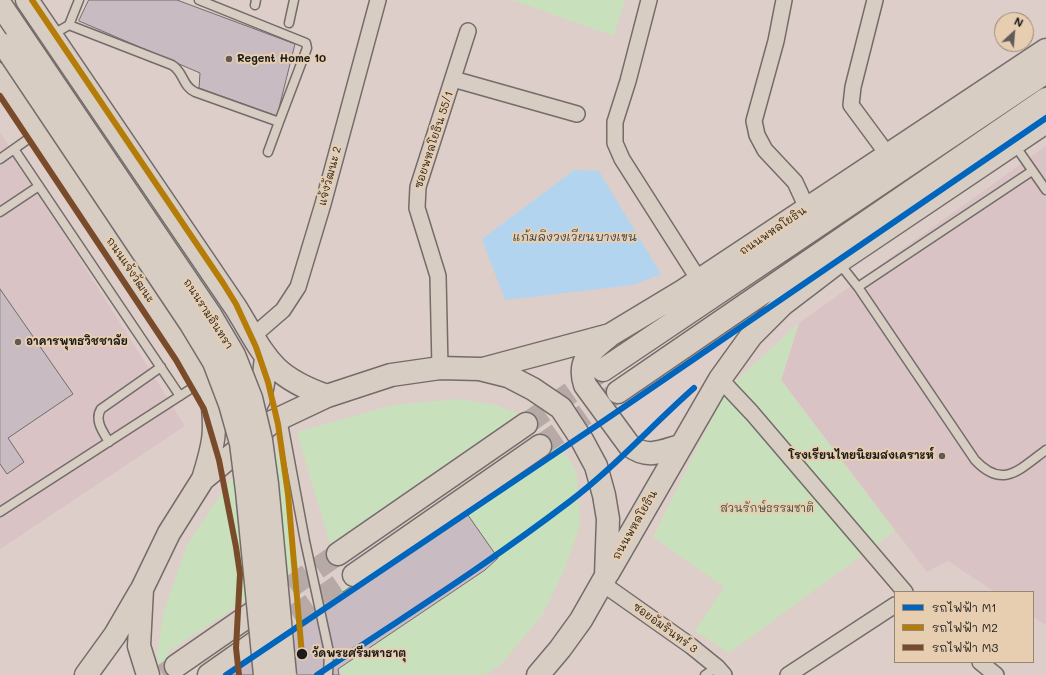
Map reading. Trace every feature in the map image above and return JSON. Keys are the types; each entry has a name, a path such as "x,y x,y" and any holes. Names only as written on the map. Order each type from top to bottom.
{"main road":[{"path":"27,0 60,30 266,358 280,373 293,382 327,396"},
{"name":"ถนนรามอินทรา","path":"0,4 211,316 234,355 251,398 261,440 268,492 285,675"},
{"name":"ถนนรามอินทรา","path":"2,42 191,324 214,362 230,404 241,443 265,675"},
{"name":"ถนนพหลโยธิน","path":"480,369 610,335 700,280 1046,50"},
{"name":"ถนนพหลโยธิน","path":"603,370 1046,72"},
{"name":"ถนนแจ้งวัฒนะ","path":"4,88 38,131 207,387 216,426 213,444 203,479"},
{"path":"618,392 1046,99"},
{"name":"ถนนพหลโยธิน","path":"538,675 568,637 604,580 720,379 751,336 797,292 838,262 1046,122"},
{"path":"610,335 590,352 584,363 582,374 585,385 629,445 637,451 650,454 680,446"},
{"path":"207,387 227,412 240,416 252,412 258,403 261,393 266,358"},
{"path":"86,675 115,634 142,589 169,533 203,479 272,422 327,396 391,375 440,368 480,369 508,376 533,389 561,408 582,440 596,466 604,495 608,519 604,580"},
{"path":"338,554 526,424"},
{"path":"354,575 540,446"},
{"path":"142,589 139,646 148,675"},
{"path":"176,666 254,612"},
{"path":"209,675 266,635"}],"street":[{"name":"แจ้งวัฒนะ 2","path":"253,336 283,310 298,287 323,204 378,0"},
{"path":"649,0 616,122 615,143 622,160 700,280"},
{"path":"784,0 776,41 754,121 757,135 765,150 795,182 807,208"},
{"path":"875,0 853,87 851,105 888,155"},
{"name":"ซอยพหลโยธิน 55/1","path":"440,368 438,276 417,208 416,199 418,187 468,31"},
{"path":"453,79 577,114"},
{"path":"720,379 762,424 904,591"},
{"name":"ซอยอัมรินทร์ 3","path":"604,580 715,672"},
{"path":"788,675 894,606"}],"lane":[{"path":"79,0 60,30 172,65 180,72 186,86 195,92 279,122"},
{"path":"199,0 306,43 307,48 268,152"},
{"path":"289,23 294,0"},
{"path":"0,159 38,131"},
{"path":"1014,144 1046,190"},
{"path":"14,148 180,396"},
{"path":"858,287 1032,171"},
{"path":"0,212 39,186"},
{"path":"838,262 858,287 975,460 983,468 1000,475 1011,475 1046,450"},
{"path":"109,442 100,426 98,414 101,409 161,367"},
{"path":"0,512 180,396 207,387"},
{"path":"282,417 305,541 329,652 328,675"}],"shaded area":[{"path":"0,132 185,426 0,549"},
{"name":"โรงเรียนไทยนิยมสงเคราะห์","path":"1046,146 1046,625 1034,618 1034,591 993,591 948,561 927,572 781,380 799,323"}],"green space":[{"path":"512,0 625,0 614,36"},
{"name":"สวนรักษ์ธรรมชาติ","path":"799,323 781,380 895,531 729,653 695,631 724,587 653,537 726,390"},
{"path":"458,399 495,405 518,414 330,544 297,432 393,405"},
{"path":"269,446 278,453 299,565 167,652 180,675 166,675 157,657 163,614 187,545 231,479"},
{"path":"556,446 568,457 577,474 580,526 564,570 543,614 503,662 485,675 342,675 325,601 463,506"}],"water":[{"name":"แก้มลิงวงเวียนบางเขน","path":"574,170 599,171 661,274 633,285 505,300 482,239"}],"building":[{"name":"Regent Home 10","path":"89,0 177,0 295,44 277,116 199,88 200,73 79,21"},
{"name":"อาคารพุทธวิชชาลัย","path":"0,289 73,394 8,438 24,462 7,474 0,464"},
{"path":"463,508 498,558 485,570 338,669 339,675 225,675"}],"tunnel":[{"path":"526,424 600,372"},
{"path":"540,446 616,393"},
{"path":"263,606 338,554"},
{"path":"266,635 354,575"},
{"path":"163,675 176,666"}],"metro line":[{"name":"M2","path":"32,0 223,283 236,304 256,347 268,382 278,424 288,494 302,655"},
{"name":"M3","path":"0,96 176,360 204,409 219,460 240,574 236,648 239,675"},
{"name":"M1","path":"226,675 602,422 1046,118"},
{"name":"M1","path":"317,675 476,569 569,502 602,475 694,388"}],"place":[{"name":"Regent Home 10","path":"229,59"},
{"name":"อาคารพุทธวิชชาลัย","path":"18,342"},
{"name":"โรงเรียนไทยนิยมสงเคราะห์","path":"942,456"},
{"name":"วัดพระศรีมหาธาตุ","path":"302,654"}]}
